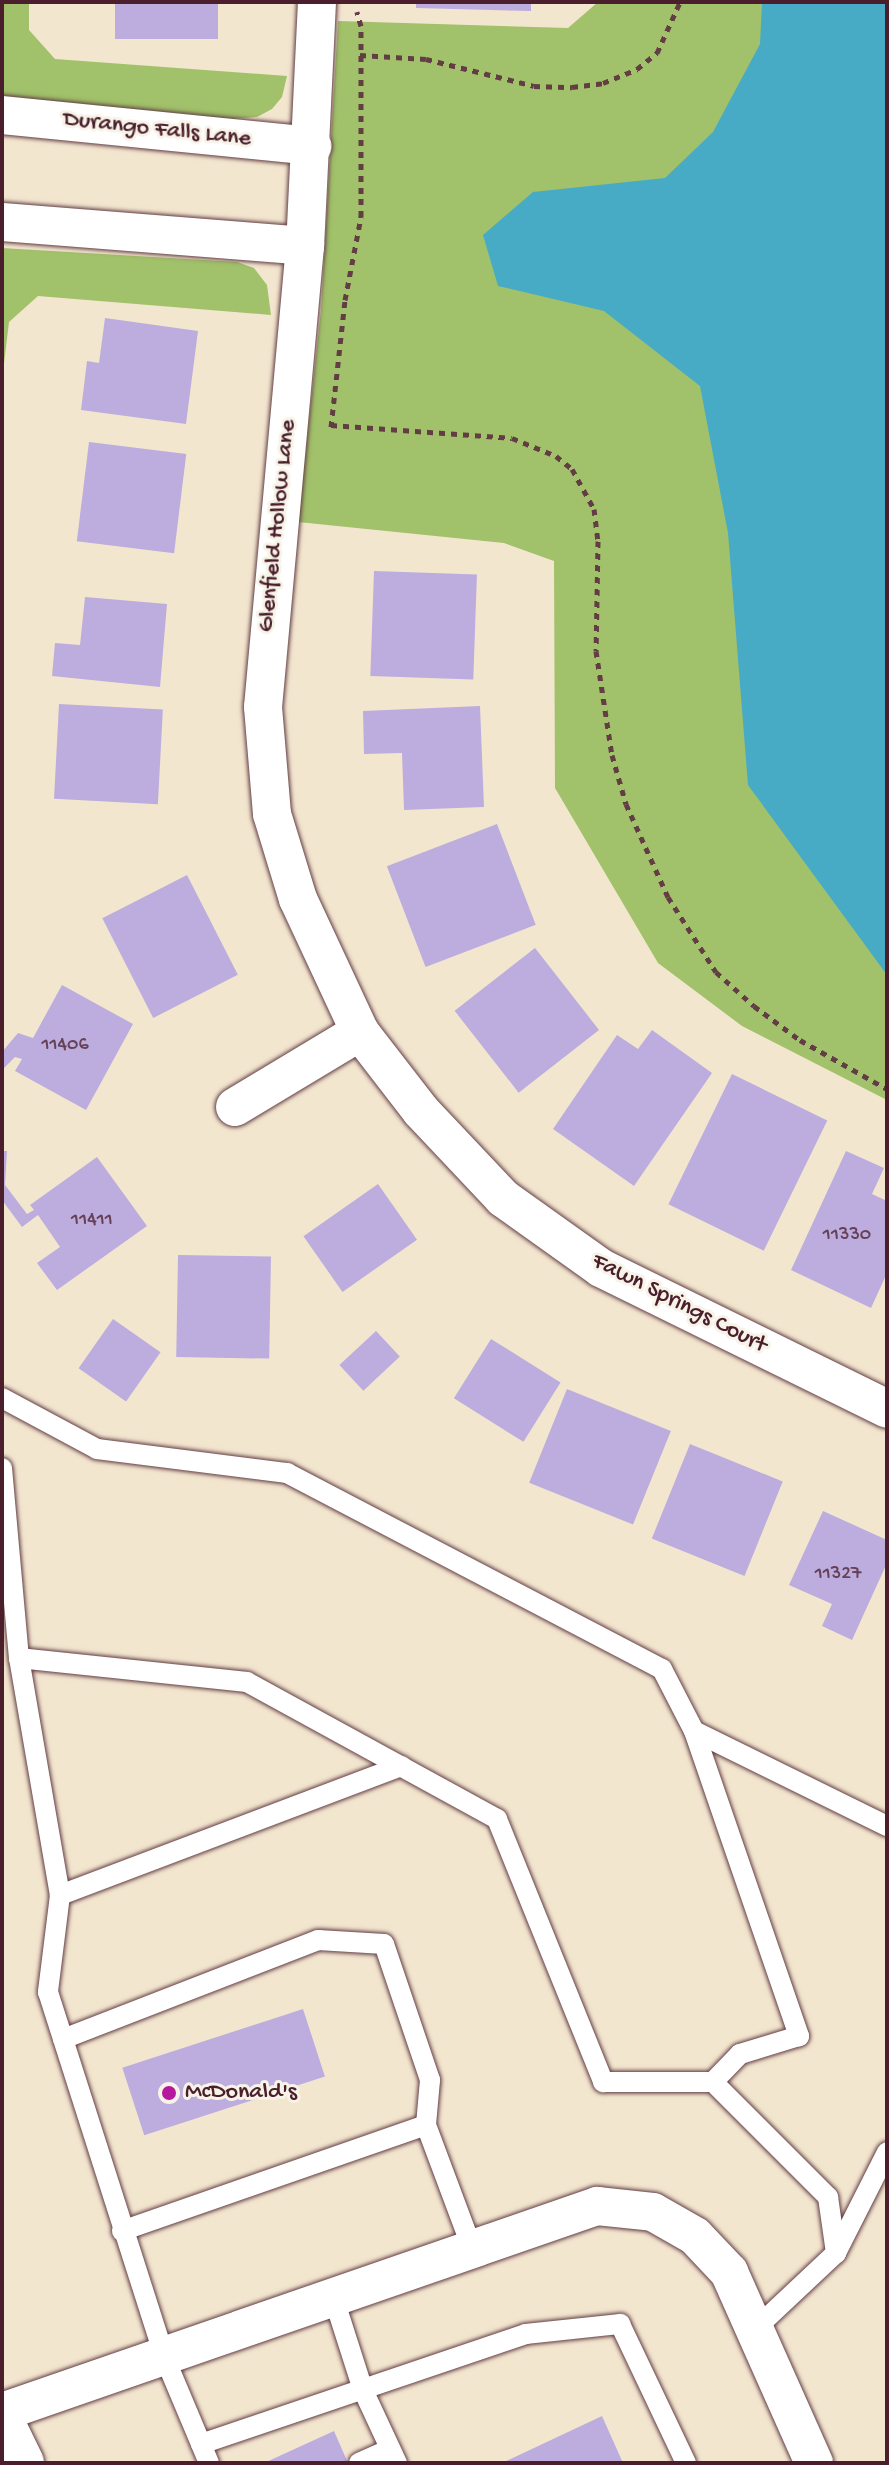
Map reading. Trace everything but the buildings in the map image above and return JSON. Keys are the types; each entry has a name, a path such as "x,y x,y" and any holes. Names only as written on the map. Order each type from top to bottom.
{"main road":[{"path":"2,2422 22,2463"}],"street":[{"name":"Glenfield Hollow Lane","path":"317,2 305,246 266,643 263,707 272,814 298,899 360,1032"},
{"name":"Durango Falls Lane","path":"2,115 312,146"},
{"path":"2,222 305,246"},
{"path":"235,1107 360,1032"},
{"name":"Fawn Springs Court","path":"360,1032 421,1111 515,1207 601,1268 887,1409"},
{"path":"2,2412 597,2206 653,2212 695,2236 729,2272 814,2463"}],"lane":[{"path":"2,1398 97,1449 287,1473 662,1669 694,1731 799,2036 740,2054 713,2082"},
{"path":"2,1468 19,1658 60,1895 48,1992 164,2356 205,2454 363,2390 526,2334 620,2324 686,2463"},
{"path":"19,1658 247,1682 497,1819 603,2082 713,2082 828,2197 836,2253"},
{"path":"694,1731 887,1826"},
{"path":"60,1895 401,1766"},
{"path":"63,2039 318,1940 384,1944 430,2080 426,2125 472,2248"},
{"path":"122,2231 426,2125"},
{"path":"755,2329 836,2253 887,2152"},
{"path":"333,2296 363,2390 394,2456 359,2463"}],"path":[{"path":"330,440 345,300 361,217 361,26 356,2"},
{"path":"360,55 426,59 534,86 603,83 637,69 657,53 680,2"},
{"path":"331,425 512,438 556,456 572,469 594,509 597,531 596,651 612,755 626,804 662,885 716,972 800,1040 887,1089"}],"green space":[{"path":"2,2 29,2 29,30 55,59 287,76 282,97 272,109 257,117 233,119 2,103"},
{"path":"598,2 887,2 887,1100 742,1026 658,963 555,788 554,561 504,543 298,522 321,310 338,21 568,28"},
{"path":"2,248 237,262 254,268 267,285 271,315 38,296 9,322 2,380"}],"water":[{"path":"762,2 887,2 887,975 748,785 728,533 700,386 604,311 498,286 483,235 533,192 665,178 713,132 760,44"}],"place":[{"name":"McDonald's","path":"169,2093"}]}
